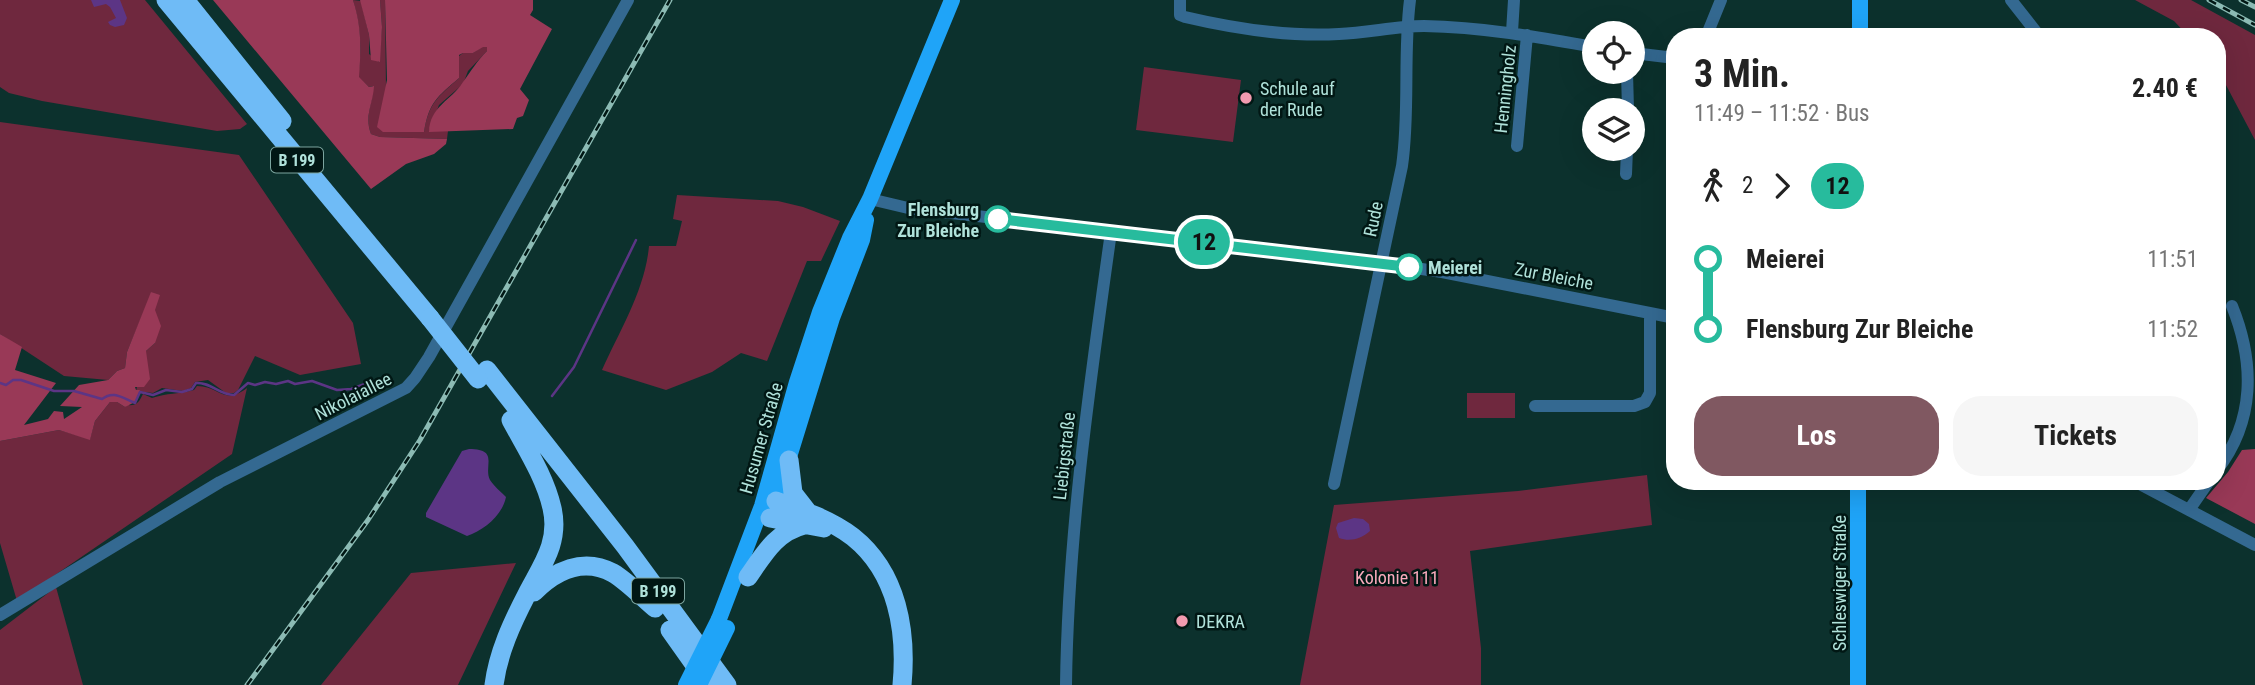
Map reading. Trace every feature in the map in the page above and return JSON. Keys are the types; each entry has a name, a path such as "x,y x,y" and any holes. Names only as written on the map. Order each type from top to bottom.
{"highway":[{"name":"B 199","path":"166,0 435,314"},
{"name":"B 199","path":"185,0 483,374 625,547 727,685"},
{"name":"B 199","path":"483,374 511,420 655,608 709,685"},
{"path":"494,685 501,654 554,540 553,510 543,480 511,420"},
{"path":"789,460 793,493 808,519"},
{"path":"769,507 855,538 881,572 897,606 905,658 902,685"},
{"path":"748,577 780,536 808,519"},
{"path":"520,609 547,580 564,569 583,566 613,573 655,608"}],"main road":[{"name":"Husumer Straße","path":"686,685 748,577 769,507 797,382 820,312 952,0"},
{"path":"1860,0 1860,28"},
{"name":"Husumer Straße","path":"699,685 789,460 832,318 862,240 870,199"},
{"name":"Schleswiger Straße","path":"1858,490 1858,685"}],"street":[{"name":"Nikolaiallee","path":"0,615 220,482 406,388 429,357 628,0"},
{"path":"1180,0 1179,9 1185,18 1246,30 1295,35 1340,34 1408,26 1512,32 1582,45"},
{"name":"Rude","path":"1334,484 1406,141 1410,0"},
{"path":"1512,32 1514,0"},
{"path":"1710,28 1721,0"},
{"path":"2011,0 2033,28"},
{"name":"Henningholz","path":"1517,146 1527,35"},
{"path":"1645,54 1666,57"},
{"path":"1626,174 1627,161"},
{"name":"Zur Bleiche","path":"870,199 908,208 1381,263 1666,316"},
{"name":"Liebigstraße","path":"1066,685 1073,553 1088,397 1111,232"},
{"path":"2226,460 2239,439 2252,403 2253,384 2245,342 2232,306"},
{"path":"1535,406 1634,406 1645,402 1650,393 1650,313"},
{"path":"2151,490 2255,545"},
{"path":"2189,510 2202,490"}],"green space":[{"path":"0,0 145,0 247,124 240,129 217,131 9,93 0,87"},
{"path":"353,0 361,1 369,35 369,54 379,62 382,27 380,0 385,0 386,89 424,132 436,101 459,78 459,56 473,53 483,46 487,47 487,51 468,71 463,84 439,105 429,131 448,131 447,139 380,137 371,134 369,115 373,86 369,87 358,77 360,38"},
{"path":"2135,0 2191,0 2255,35 2255,140 2226,85 2226,28 2181,28 2174,21"},
{"path":"1144,67 1241,80 1233,142 1136,130"},
{"path":"0,122 239,155 353,323 361,364 300,375 255,356 234,393 226,393 208,380 195,382 191,388 183,391 162,388 153,393 136,391 146,351 155,343 152,292 127,352 125,368 117,371 108,380 64,376 0,334"},
{"path":"677,195 778,201 840,221 821,261 807,261 767,361 741,353 712,372 666,390 602,370 637,294 649,246 676,246 682,221 673,219"},
{"path":"197,386 227,395 247,388 232,454 17,601 0,543 0,441 59,430 90,439 95,421 110,402 117,402 125,407 137,403 143,394 152,398 194,390"},
{"path":"1467,393 1515,393 1515,418 1467,418"},
{"name":"Kolonie 111","path":"1647,475 1652,525 1470,551 1481,648 1481,685 1300,685 1334,505 1518,491"},
{"path":"516,563 458,685 321,685 411,573"},
{"path":"56,587 83,685 0,685 0,630"}],"shaded area":[{"path":"91,0 120,0 127,18 124,25 110,25 108,22 116,18 110,7 106,4 94,7"},
{"path":"213,0 353,0 360,38 359,77 369,87 374,86 369,115 371,134 380,137 447,139 446,144 434,154 406,164 371,189"},
{"path":"360,0 380,0 380,62 371,60 369,35"},
{"path":"385,0 533,0 530,15 552,29 520,89 529,100 523,116 517,118 513,129 429,132 430,123 437,110 458,89 487,51 487,47 459,55 459,78 435,101 428,114 424,132 383,132 377,127 387,80"},
{"path":"151,292 160,295 155,310 161,326 155,343 146,351 150,379 144,387 135,387 140,390 135,402 125,407 117,402 110,402 95,421 90,440 59,430 0,441 0,334 22,347 15,370 56,383 24,425 48,419 54,411 63,412 64,419 82,407 60,406 79,385 108,380 117,371 125,368 127,352"},
{"path":"2255,449 2255,524 2206,498 2213,490 2226,490 2226,474 2242,450"},
{"path":"479,450 487,455 490,480 506,497 501,510 491,521 467,536 426,517 426,513 462,451"},
{"path":"1354,518 1363,519 1369,524 1370,531 1355,539 1339,538 1336,528 1338,523"}],"waterway":[{"path":"552,396 574,367 636,240"},
{"path":"0,383 6,385 13,380 21,380 54,391 74,391 102,399 114,395 135,403 140,392 153,395 166,390 182,392 192,389 196,383 234,395 248,383 276,384 288,381 295,384 312,381 337,390 351,389 373,381"}],"railway":[{"path":"247,685 368,520 420,440 670,0"},
{"path":"2209,0 2255,25"},
{"path":"2241,0 2255,7"}],"bus line":[{"name":"12","path":"998,219 1409,267"}],"place":[{"name":"Schule auf der Rude","path":"1246,98"},
{"name":"Flensburg Zur Bleiche","path":"998,219"},
{"name":"Meierei","path":"1409,267"},
{"name":"DEKRA","path":"1182,621"}]}
